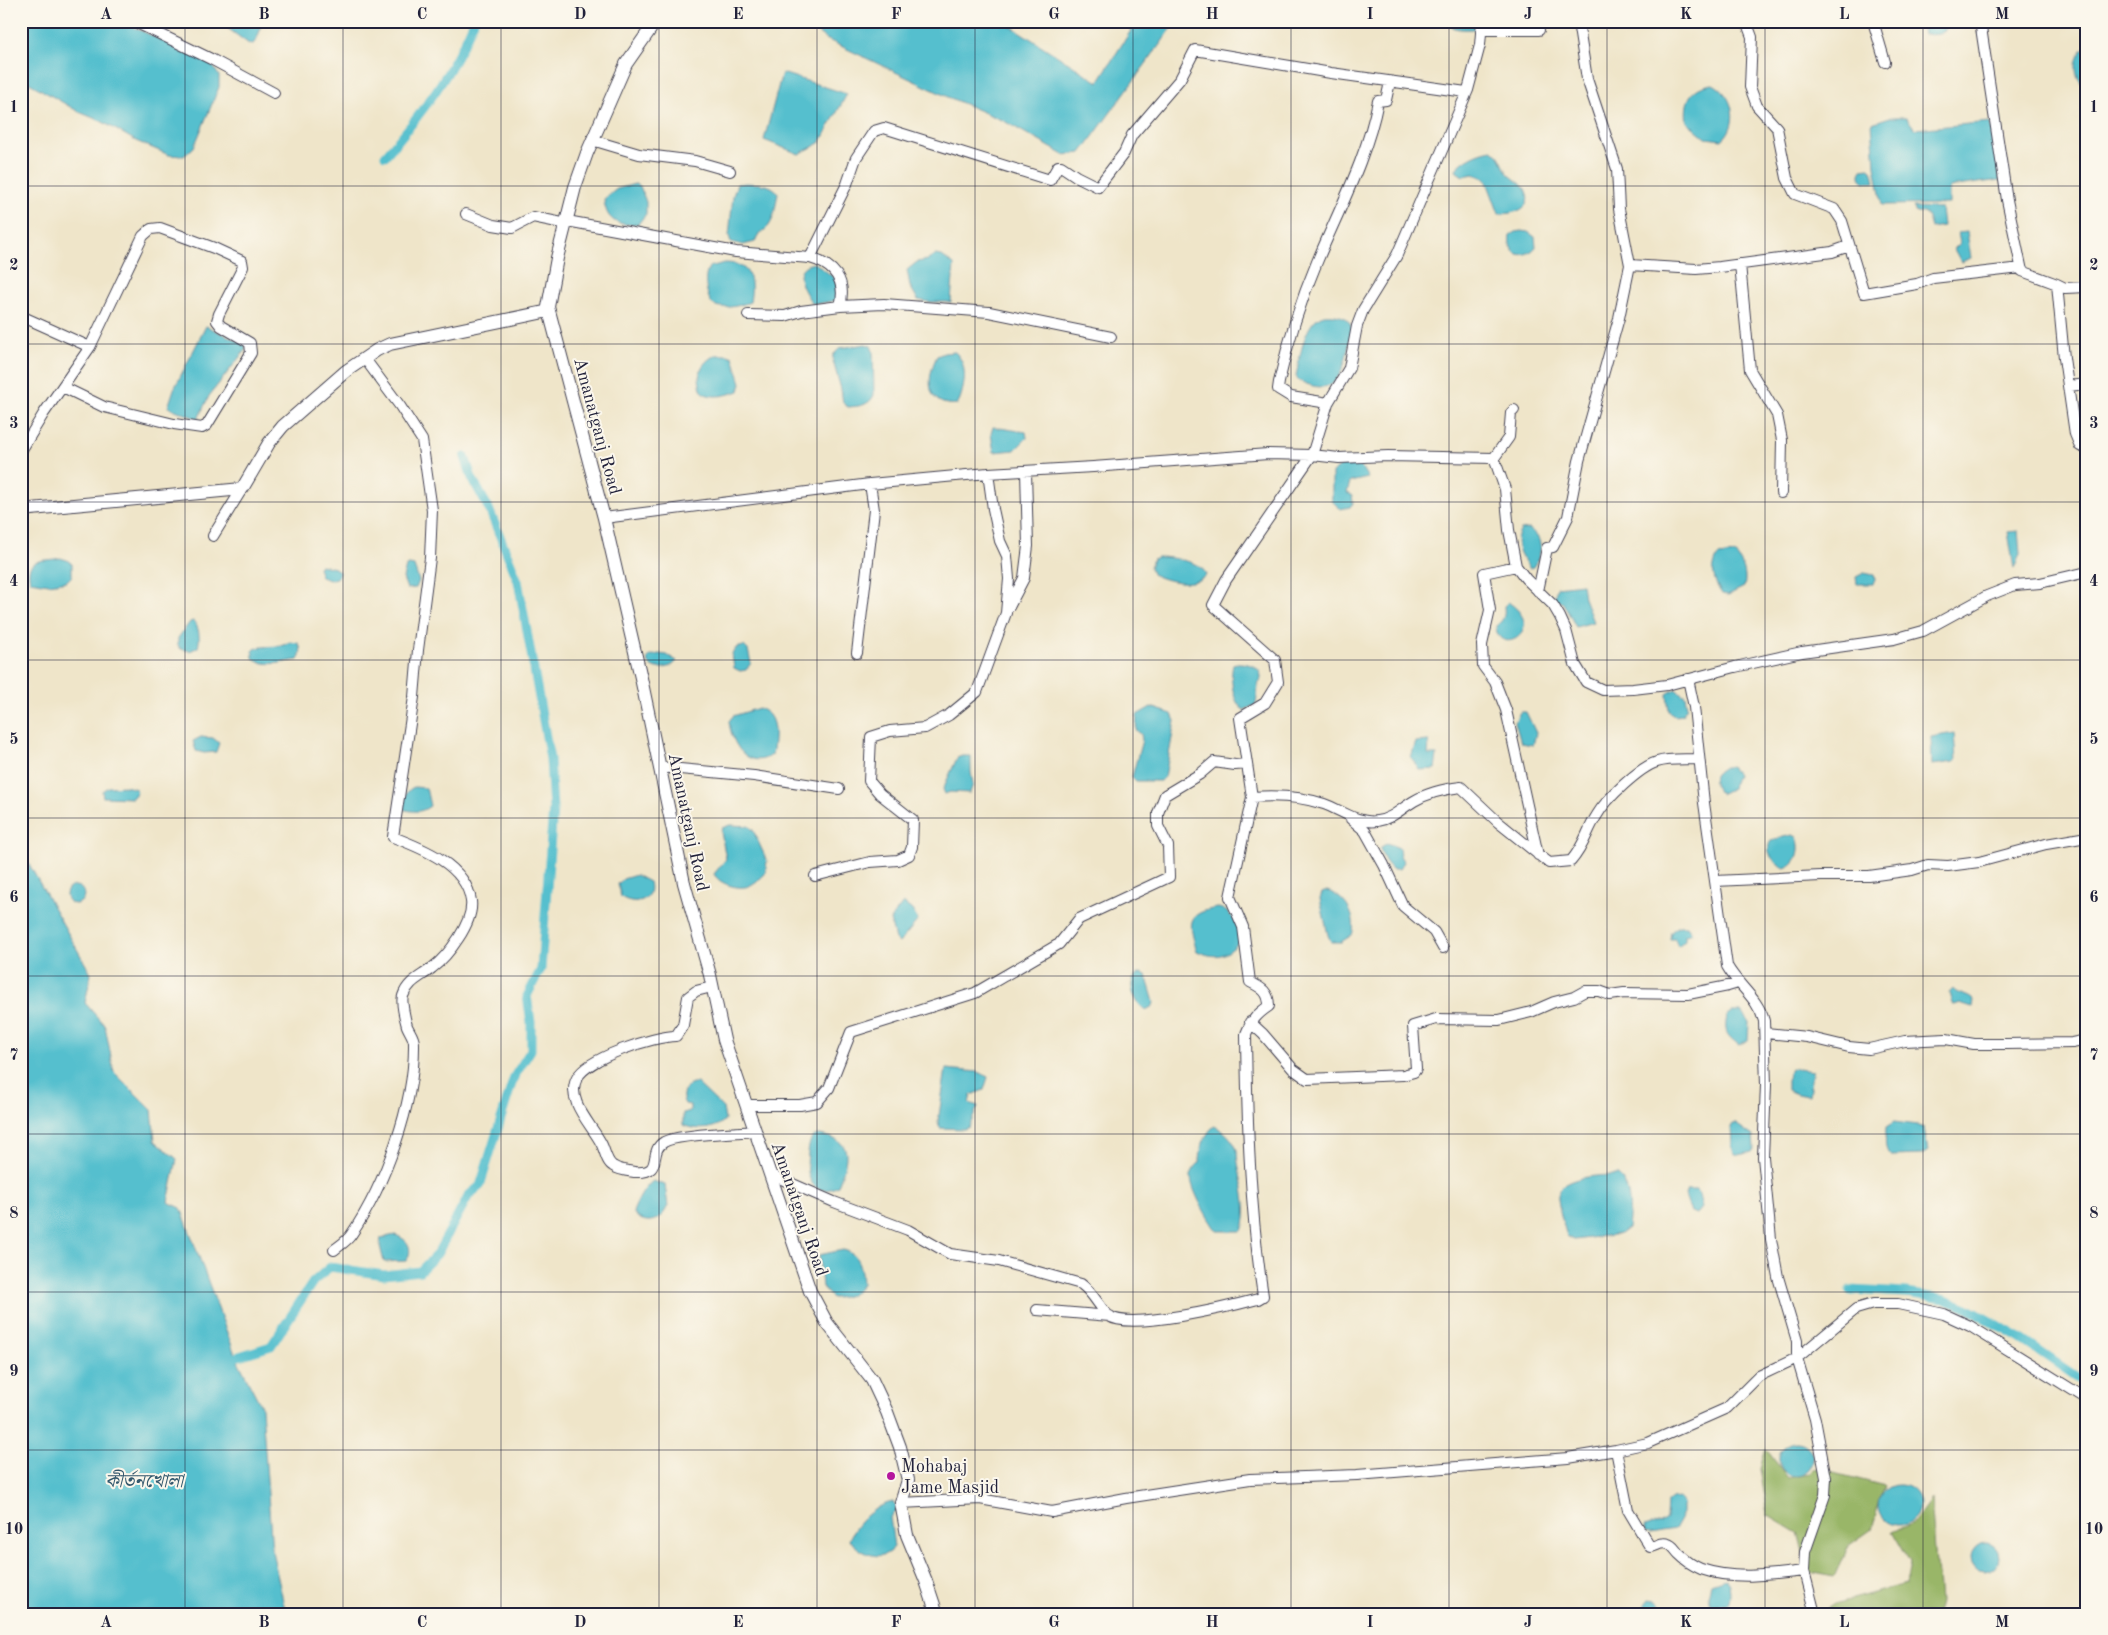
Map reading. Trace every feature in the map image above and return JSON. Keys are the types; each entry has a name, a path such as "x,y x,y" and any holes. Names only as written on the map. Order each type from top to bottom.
{"main road":[{"name":"Amanatganj Road","path":"656,21 626,64 592,140 575,187 557,258 549,311 604,518 641,678 684,883 724,1040 810,1291 827,1323 872,1380 887,1412 900,1447 908,1480 902,1503 907,1535 937,1614"},
{"path":"21,510 242,489 269,443 283,426 328,385 390,344 549,311"}],"street":[{"path":"133,21 211,59 274,93"},
{"path":"1746,21 1752,37 1750,87 1757,106 1777,128 1787,178 1795,194 1834,209 1842,221 1864,293 1917,284 1933,278 2021,268"},
{"path":"1873,21 1885,62"},
{"path":"1980,21 2007,200 2022,271 2065,288 2087,287"},
{"path":"1538,591 1547,548 1553,547 1568,517 1579,461 1619,318 1630,265 1619,208 1617,169 1587,79 1578,22"},
{"path":"1037,1310 1110,1316 1126,1320 1142,1320 1178,1317 1258,1300 1263,1296 1258,1262 1247,1113 1246,1034 1250,1022 1258,1013 1269,1006 1269,998 1262,988 1250,982 1244,927 1230,897 1252,797 1240,718 1265,703 1278,682 1275,660 1212,605 1226,580 1312,455 1328,403 1349,368 1357,326 1363,310 1397,255 1466,92 1480,45 1482,26 1539,30"},
{"path":"810,258 847,184 856,158 874,131 884,128 1050,180 1054,177 1058,166 1061,166 1098,187 1124,154 1132,135 1180,79 1195,50 1390,82 1466,92"},
{"path":"1328,403 1284,394 1278,389 1279,382 1296,320 1317,262 1366,146 1378,101 1386,100 1390,82"},
{"path":"592,140 639,154 695,161 730,171"},
{"path":"466,214 493,225 512,228 533,217 736,252 810,258 827,264 835,270 842,300 840,306"},
{"path":"21,451 44,413 90,347 143,236 151,229 160,228 214,248 242,261 243,267 219,314 218,321 221,326 250,343 251,353 207,425 202,428 174,424 104,407 63,387"},
{"path":"1630,265 1696,269 1832,252 1849,246"},
{"path":"1740,264 1750,370 1777,416 1782,440 1781,493"},
{"path":"2057,284 2075,434 2080,446 2087,450"},
{"path":"748,316 785,316 801,311 840,306 884,304 989,312 1111,337"},
{"path":"21,316 90,347"},
{"path":"334,1250 350,1237 373,1196 404,1119 412,1077 414,1040 407,1025 402,997 411,982 434,967 466,926 471,902 462,880 439,857 393,837 414,697 430,558 432,510 422,440 400,406 365,359"},
{"path":"2068,386 2087,384"},
{"path":"1494,458 1509,437 1511,413 1514,410"},
{"path":"604,518 870,484 988,473 1268,454 1339,458 1388,456 1494,458"},
{"path":"1494,458 1506,489 1509,530 1516,566 1553,605 1566,630 1575,664 1586,682 1603,690 1667,685 1802,652 1894,639 1924,631 1987,596 2015,585 2040,583 2087,572"},
{"path":"815,876 870,862 898,860 909,855 912,847 913,820 880,794 869,781 871,737 890,731 925,728 949,715 978,692 1006,613 1024,578 1028,546 1026,471"},
{"path":"988,473 992,509 1000,541 1007,556 1009,579 1006,613"},
{"path":"857,654 874,510 870,484"},
{"path":"213,536 242,489"},
{"path":"1516,566 1484,573 1490,610 1482,644 1483,666 1495,682 1506,710 1538,855"},
{"path":"1688,679 1694,706 1704,803 1727,966 1738,983 1754,998 1761,1011 1766,1033 1766,1086 1762,1157 1778,1277 1797,1341 1797,1358 1815,1418 1826,1478 1825,1495 1804,1552 1804,1571 1815,1614"},
{"path":"1252,797 1284,796 1301,798 1342,811 1362,820 1378,821 1395,814 1414,801 1440,789 1461,787 1498,822 1549,863 1571,861 1582,849 1596,815 1610,796 1657,762 1700,759"},
{"path":"746,1105 800,1105 817,1102 829,1088 851,1032 975,994 1059,944 1079,919 1169,877 1168,846 1158,826 1158,812 1164,795 1200,774 1214,762 1235,765 1247,764"},
{"path":"659,767 754,776 839,789"},
{"path":"1342,811 1365,831 1384,865 1403,906 1434,932 1443,948"},
{"path":"1715,881 1869,876 1928,866 1948,866 1979,862 2046,844 2087,837"},
{"path":"1250,1022 1264,1034 1293,1069 1307,1079 1402,1075 1414,1072 1416,1069 1413,1026 1436,1019 1499,1020 1531,1012 1586,991 1610,995 1642,993 1688,994 1738,983"},
{"path":"712,988 696,991 688,997 683,1025 676,1036 656,1038 606,1056 586,1069 577,1078 574,1092 585,1118 601,1141 608,1161 612,1166 621,1170 635,1172 652,1169 659,1146 666,1140 755,1131"},
{"path":"1766,1033 1807,1037 1849,1047 1869,1049 1905,1041 1926,1040 2006,1044 2072,1043 2087,1040"},
{"path":"770,1174 834,1202 908,1230 950,1254 999,1261 1081,1284 1090,1290 1110,1316"},
{"path":"902,1503 980,1499 1052,1512 1126,1498 1250,1480 1356,1475 1568,1458 1616,1450 1648,1443 1727,1408 1759,1376 1797,1358 1856,1308 1873,1304 1898,1304 1944,1314 1970,1326 2087,1399"},
{"path":"1616,1450 1628,1510 1650,1547 1658,1543 1668,1544 1698,1568 1716,1573 1772,1575 1804,1571"}],"green space":[{"path":"1766,1449 1788,1478 1810,1474 1815,1468 1885,1486 1872,1529 1848,1546 1834,1577 1808,1572 1798,1532 1768,1514 1760,1468"},
{"path":"1931,1499 1939,1602 1936,1614 1819,1614 1834,1604 1906,1584 1910,1563 1892,1532 1914,1522"}],"water":[{"path":"21,21 120,21 213,66 219,76 219,87 194,147 184,156 169,155 136,141 101,121 79,112 21,78"},
{"path":"226,21 261,21 259,34 253,44 249,44 226,27"},
{"path":"803,21 1003,21 1098,82 1137,21 1177,21 1081,153 1064,155 1004,121 948,97 826,39"},
{"path":"1442,21 1478,21 1476,29 1458,29"},
{"path":"1921,21 1953,21 1942,33 1923,35"},
{"path":"2087,45 2086,88 2078,78 2076,66 2079,55"},
{"path":"782,73 847,94 820,143 799,154 764,140"},
{"path":"1713,84 1726,95 1732,110 1731,126 1722,140 1706,138 1687,122 1686,114 1690,96 1699,88"},
{"path":"1890,117 1906,117 1915,129 1990,122 2000,180 1949,187 1949,204 1882,205 1875,166 1872,123"},
{"path":"1492,150 1499,157 1507,172 1526,191 1527,203 1520,210 1499,214 1486,179 1474,174 1463,176 1457,172 1456,169 1459,165 1467,159 1482,152"},
{"path":"1869,168 1873,172 1875,182 1865,182 1860,176 1862,169"},
{"path":"746,183 772,187 778,193 770,224 758,235 755,242 743,245 731,242 729,236 733,196 737,184"},
{"path":"635,184 640,186 646,202 646,214 638,224 624,224 614,221 607,212 604,199 617,189"},
{"path":"1913,207 1941,208 1943,226 1931,228 1927,216 1916,212"},
{"path":"1521,231 1528,232 1535,237 1536,247 1521,255 1513,251 1510,235"},
{"path":"1967,232 1971,258 1961,262 1954,249 1960,243 1958,233"},
{"path":"935,255 942,256 954,265 951,302 918,300 910,286 907,270 917,262 928,260"},
{"path":"725,263 745,269 751,286 750,302 724,307 711,303 706,285 707,271 709,267"},
{"path":"815,263 836,279 838,300 816,304 812,303 808,298 800,279 800,274 807,265"},
{"path":"1324,315 1334,315 1346,319 1352,331 1343,367 1332,383 1324,387 1313,386 1298,380 1296,376 1307,332 1317,318"},
{"path":"206,326 245,344 246,349 209,396 198,419 168,407 174,389"},
{"path":"866,344 871,346 873,351 874,395 872,399 860,406 848,407 843,403 833,355 840,348"},
{"path":"955,352 964,370 964,384 958,404 947,404 939,401 934,396 931,390 931,373 937,356"},
{"path":"716,355 733,357 741,383 739,391 716,396 703,393 699,381 700,371 706,362"},
{"path":"993,427 1026,432 1027,438 1015,450 994,452 991,434"},
{"path":"1360,465 1368,478 1350,482 1347,493 1352,495 1353,503 1350,507 1340,509 1332,501 1332,473 1341,466"},
{"path":"1529,529 1537,537 1540,552 1533,567 1529,568 1517,545 1517,540 1521,530"},
{"path":"2018,531 2020,554 2014,569 2008,532"},
{"path":"1735,554 1744,569 1744,587 1728,595 1722,594 1714,575 1714,566 1718,556"},
{"path":"1157,557 1193,563 1204,570 1206,575 1201,579 1187,582 1172,581 1158,577 1152,574 1150,567 1153,559"},
{"path":"60,558 72,564 72,576 67,581 49,584 30,581 30,567 33,564 42,560"},
{"path":"321,565 335,568 339,572 338,577 330,580 321,577 318,567"},
{"path":"406,566 414,566 419,581 416,588 407,589 403,578"},
{"path":"1864,573 1874,575 1875,580 1873,584 1857,584 1856,577"},
{"path":"1582,584 1584,598 1593,622 1576,627 1563,603 1554,599 1557,587"},
{"path":"1508,602 1520,612 1524,622 1523,631 1518,637 1504,640 1499,636 1496,626 1502,620 1504,606"},
{"path":"193,621 198,630 198,647 190,651 181,649 178,645 178,638 190,622"},
{"path":"290,642 298,643 300,647 301,652 298,660 269,664 253,658 253,650 263,647 281,646"},
{"path":"744,646 748,650 751,663 746,670 740,671 734,668 732,654 736,648"},
{"path":"667,655 677,661 666,668 656,668 647,659 650,656"},
{"path":"1239,663 1256,668 1259,670 1261,677 1255,705 1244,710 1240,707 1234,696 1232,683 1233,665"},
{"path":"1675,689 1685,696 1687,707 1682,715 1675,716 1669,711 1667,694"},
{"path":"1151,707 1172,714 1175,721 1165,777 1160,781 1136,781 1132,777 1142,740 1141,734 1136,730 1137,715"},
{"path":"759,708 772,719 774,740 772,755 755,760 748,757 737,746 729,721 733,716"},
{"path":"1520,712 1526,712 1536,733 1533,745 1521,743 1515,722"},
{"path":"1954,733 1956,761 1932,765 1931,737"},
{"path":"201,737 213,738 219,743 216,752 204,753 196,751 193,741"},
{"path":"1429,741 1428,755 1437,755 1435,769 1419,770 1411,757 1416,742"},
{"path":"971,756 973,784 970,793 950,792 945,794 943,789 957,758"},
{"path":"1724,767 1731,767 1737,774 1732,788 1722,794 1718,792 1714,783 1714,775"},
{"path":"126,786 136,789 137,792 132,798 103,797 102,791 108,787"},
{"path":"414,787 426,788 430,806 417,811 402,809 407,793"},
{"path":"730,825 749,826 753,830 767,861 765,874 749,886 729,885 720,881 714,874 726,859 721,832 722,828"},
{"path":"1792,835 1797,837 1799,846 1798,856 1793,864 1784,868 1769,853 1769,845 1771,840"},
{"path":"1387,843 1399,848 1400,856 1404,862 1399,869 1392,869 1385,861 1380,848"},
{"name":"কীর্তনখোলা","path":"21,850 91,974 85,1003 105,1026 114,1072 152,1110 155,1141 177,1159 168,1202 181,1208 236,1357 262,1408 272,1551 286,1614 21,1614"},
{"path":"636,875 649,882 649,894 642,900 626,900 621,897 618,884 623,879"},
{"path":"75,886 81,889 84,895 81,901 75,904 69,901 66,895 69,889"},
{"path":"1327,891 1344,902 1349,908 1353,921 1352,935 1341,942 1331,942 1328,935 1320,899 1322,893"},
{"path":"903,903 912,910 918,920 899,943 895,939 890,920"},
{"path":"1218,908 1231,915 1242,939 1227,953 1222,955 1204,954 1197,951 1192,934 1192,921 1200,913"},
{"path":"1679,926 1687,926 1692,933 1685,935 1685,940 1678,946 1675,939 1670,939 1671,932"},
{"path":"1141,973 1146,975 1154,1002 1153,1006 1146,1010 1135,997 1132,985 1136,976"},
{"path":"1953,989 1973,1000 1972,1008 1960,1004 1955,1006 1952,1004 1949,993"},
{"path":"1732,1012 1741,1012 1749,1022 1748,1040 1739,1045 1729,1036 1726,1030 1727,1016"},
{"path":"1791,1068 1812,1071 1809,1096 1787,1090 1787,1081"},
{"path":"946,1069 978,1072 988,1077 984,1090 971,1095 969,1103 978,1106 969,1127 964,1129 940,1128 938,1122"},
{"path":"692,1083 697,1083 723,1108 725,1120 711,1128 694,1128 683,1125 683,1113 690,1111 690,1105 685,1104 683,1095"},
{"path":"1894,1122 1917,1125 1924,1128 1928,1151 1922,1155 1891,1156 1886,1147 1886,1127"},
{"path":"1733,1124 1736,1124 1753,1136 1754,1149 1752,1152 1738,1155 1734,1153 1731,1127"},
{"path":"1214,1126 1228,1135 1237,1150 1245,1201 1245,1221 1242,1231 1217,1231 1201,1204 1192,1181 1192,1172 1200,1162 1203,1143"},
{"path":"820,1135 839,1142 844,1147 846,1153 846,1160 838,1186 821,1190 812,1183 807,1161 813,1137"},
{"path":"1603,1175 1618,1175 1623,1180 1628,1193 1628,1228 1620,1234 1574,1240 1567,1236 1559,1203 1558,1194 1561,1188 1574,1180"},
{"path":"653,1181 665,1185 668,1206 657,1219 646,1221 638,1218 633,1212 644,1191"},
{"path":"1687,1190 1696,1190 1699,1194 1702,1208 1697,1214 1691,1212 1685,1195"},
{"path":"395,1235 403,1239 408,1245 408,1257 406,1261 384,1262 380,1246 381,1238"},
{"path":"843,1250 856,1258 860,1268 862,1284 849,1295 832,1298 822,1287 819,1255"},
{"path":"1796,1442 1808,1447 1813,1459 1808,1471 1796,1476 1784,1471 1779,1459 1784,1447"},
{"path":"1903,1485 1910,1488 1916,1494 1919,1505 1918,1513 1910,1522 1903,1525 1895,1525 1888,1522 1880,1513 1879,1501 1882,1494 1891,1486"},
{"path":"1679,1498 1683,1503 1683,1513 1674,1529 1650,1533 1645,1532 1645,1527 1666,1518 1667,1503 1672,1499"},
{"path":"893,1502 896,1505 896,1511 890,1517 894,1547 889,1552 877,1556 871,1555 859,1549 849,1540 856,1527 866,1516 879,1507"},
{"path":"1985,1542 1996,1546 2000,1557 1996,1568 1985,1572 1974,1568 1970,1557 1974,1546"},
{"path":"1725,1579 1730,1591 1728,1605 1710,1604 1708,1596 1711,1584"},
{"path":"1649,1599 1657,1600 1661,1604 1664,1614 1637,1614"}],"waterway":[{"path":"385,156 435,92 466,40 474,21"},
{"path":"236,1357 271,1346 313,1282 330,1267 384,1275 420,1271 437,1254 469,1195 480,1186 514,1077 531,1050 531,1022 527,996 541,969 553,809 550,759 518,581 489,509 472,478 465,457"},
{"path":"1850,1290 1906,1293 1945,1299 1967,1308 2020,1338 2087,1384"}],"place":[{"name":"Mohabaj Jame Masjid","path":"891,1476"}]}
